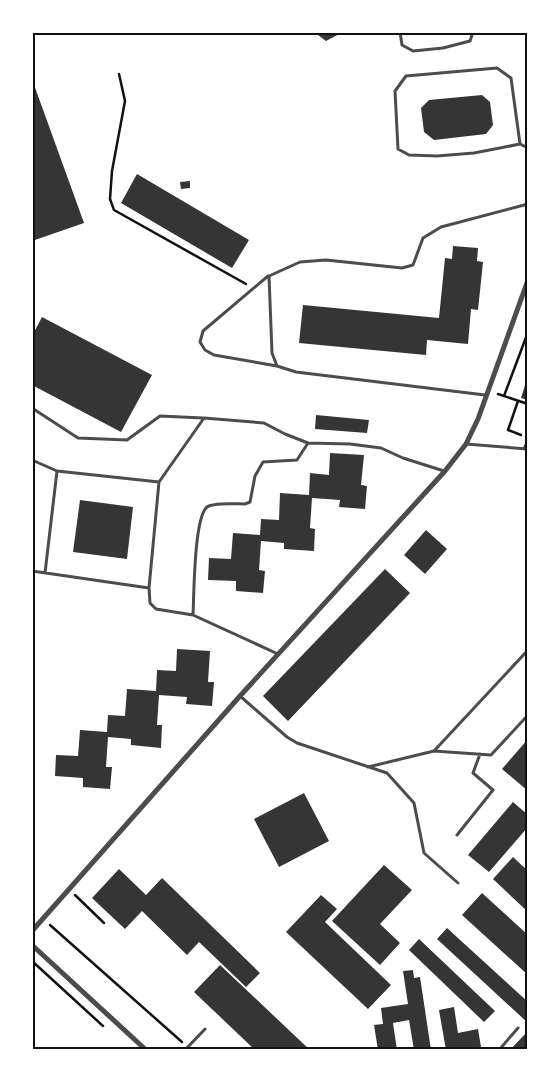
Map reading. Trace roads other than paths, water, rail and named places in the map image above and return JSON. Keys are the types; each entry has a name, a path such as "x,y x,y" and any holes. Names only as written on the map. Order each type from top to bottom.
{"street":[{"path":"32,931 240,696 445,471 466,444 478,419 528,280"},
{"path":"32,946 146,1050"}],"lane":[{"path":"400,32 402,45 413,50 443,48 470,41 473,32"},
{"path":"520,144 511,78 497,68 406,76 395,91 398,149 410,155 437,156 474,153 520,144 528,148"},
{"path":"486,393 296,372 277,366 214,355 204,350 200,342 203,331 269,276 300,262 326,260 402,268 413,265 423,238 441,227 528,204"},
{"path":"269,276 272,353 277,366"},
{"path":"32,408 78,438 127,440 160,416 264,423 308,443 350,444 381,448 402,458 445,471"},
{"path":"204,418 159,482 149,588 150,603 156,610 193,615 278,654"},
{"path":"466,444 526,449 528,438"},
{"path":"193,615 196,550 205,508 211,505 245,504 250,502 255,476 263,462 297,460 308,443"},
{"path":"32,460 57,471 159,482"},
{"path":"45,573 57,471"},
{"path":"32,571 149,588"},
{"path":"434,751 528,650"},
{"path":"240,696 287,737 297,743 387,773 414,803 424,853 458,883"},
{"path":"367,767 434,751 491,755 528,715"},
{"path":"457,834 493,790 472,773 480,754"},
{"path":"499,1050 518,1028"},
{"path":"186,1048 205,1029"}]}
